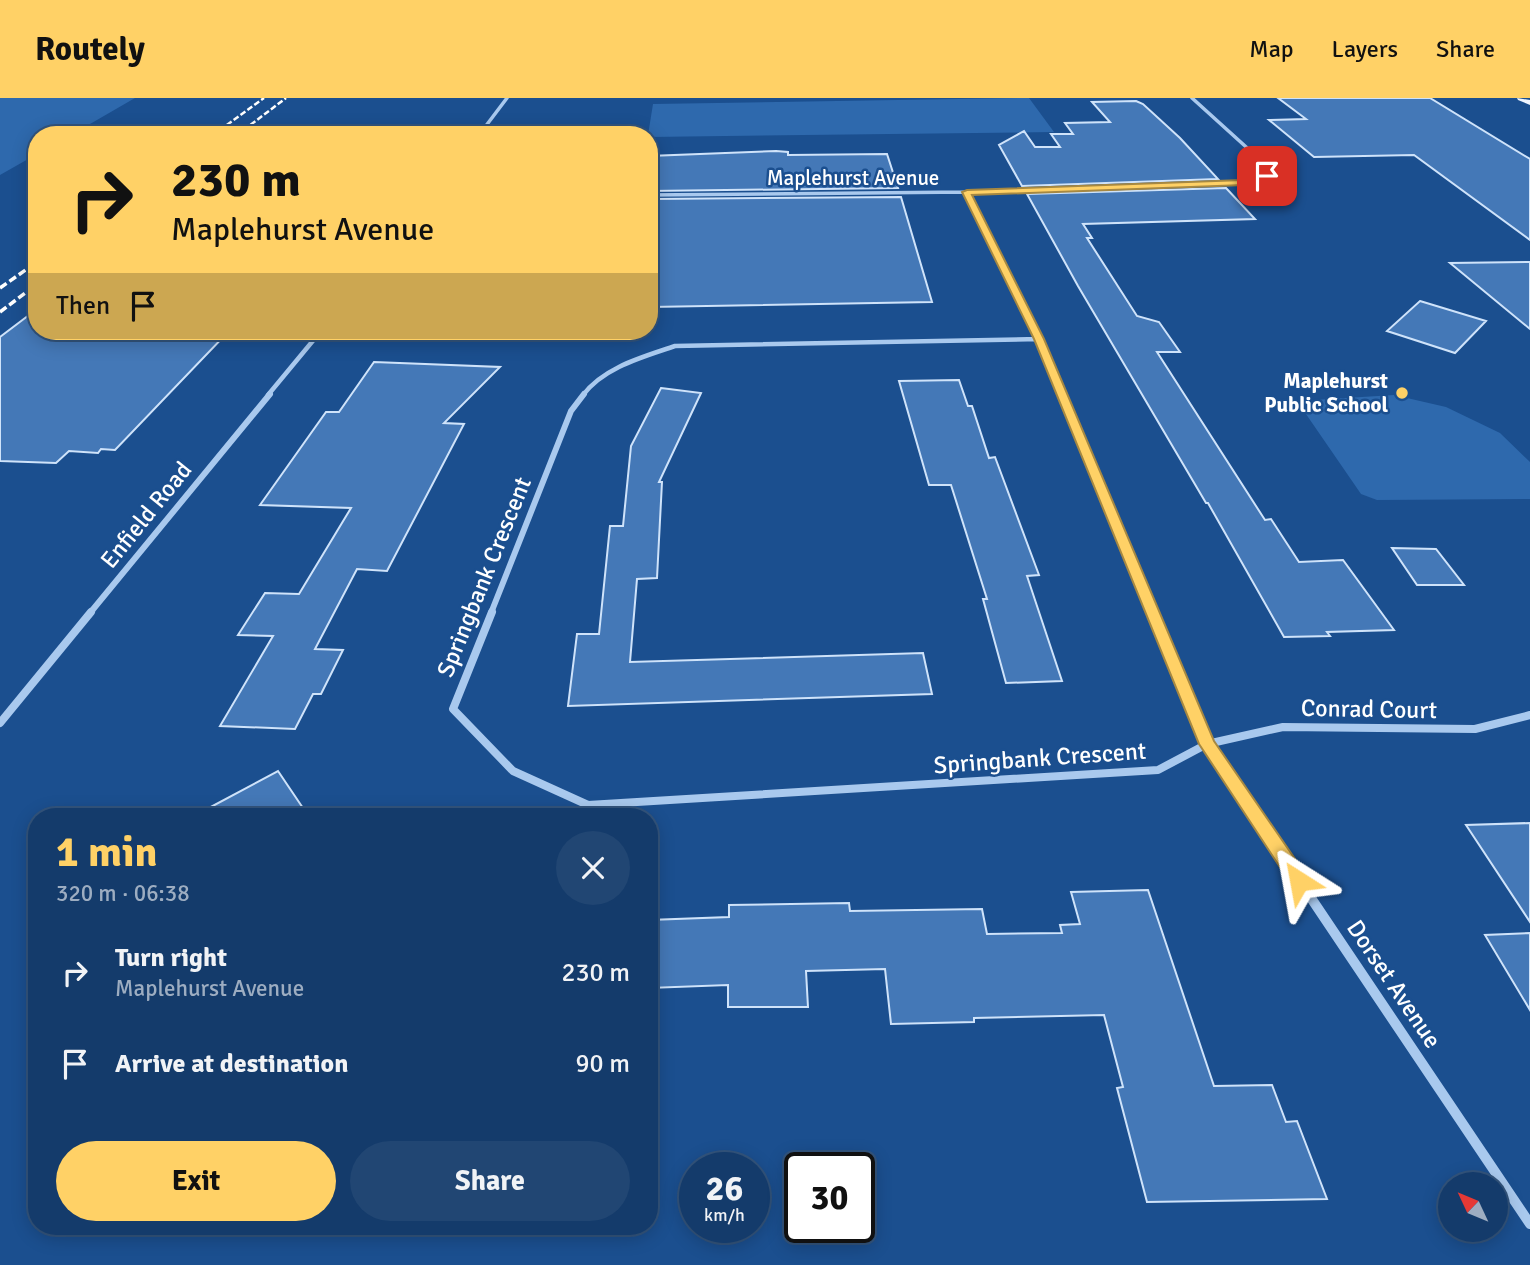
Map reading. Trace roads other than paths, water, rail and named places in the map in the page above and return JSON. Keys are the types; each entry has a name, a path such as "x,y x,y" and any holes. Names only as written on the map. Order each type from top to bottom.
{"main road":[{"path":"1521,98 1530,103"}],"street":[{"path":"486,126 507,98"},
{"name":"Maplehurst Avenue","path":"658,195 967,192 1244,183 1267,176 1266,165 1192,98"},
{"name":"Dorset Avenue","path":"967,192 1039,339 1207,744 1530,1224"},
{"name":"Springbank Crescent","path":"1039,339 675,346 630,362 592,383 571,411 453,709 513,771 587,805 1158,770 1207,744"},
{"name":"Enfield Road","path":"0,723 314,340"},
{"name":"Conrad Court","path":"1207,744 1283,727 1475,729 1530,715"}],"railway":[{"path":"225,126 264,98"},
{"path":"249,126 286,98"},
{"path":"0,288 28,268"},
{"path":"0,312 28,291"}],"place":[{"name":"Maplehurst Public School","path":"1402,393"}]}
